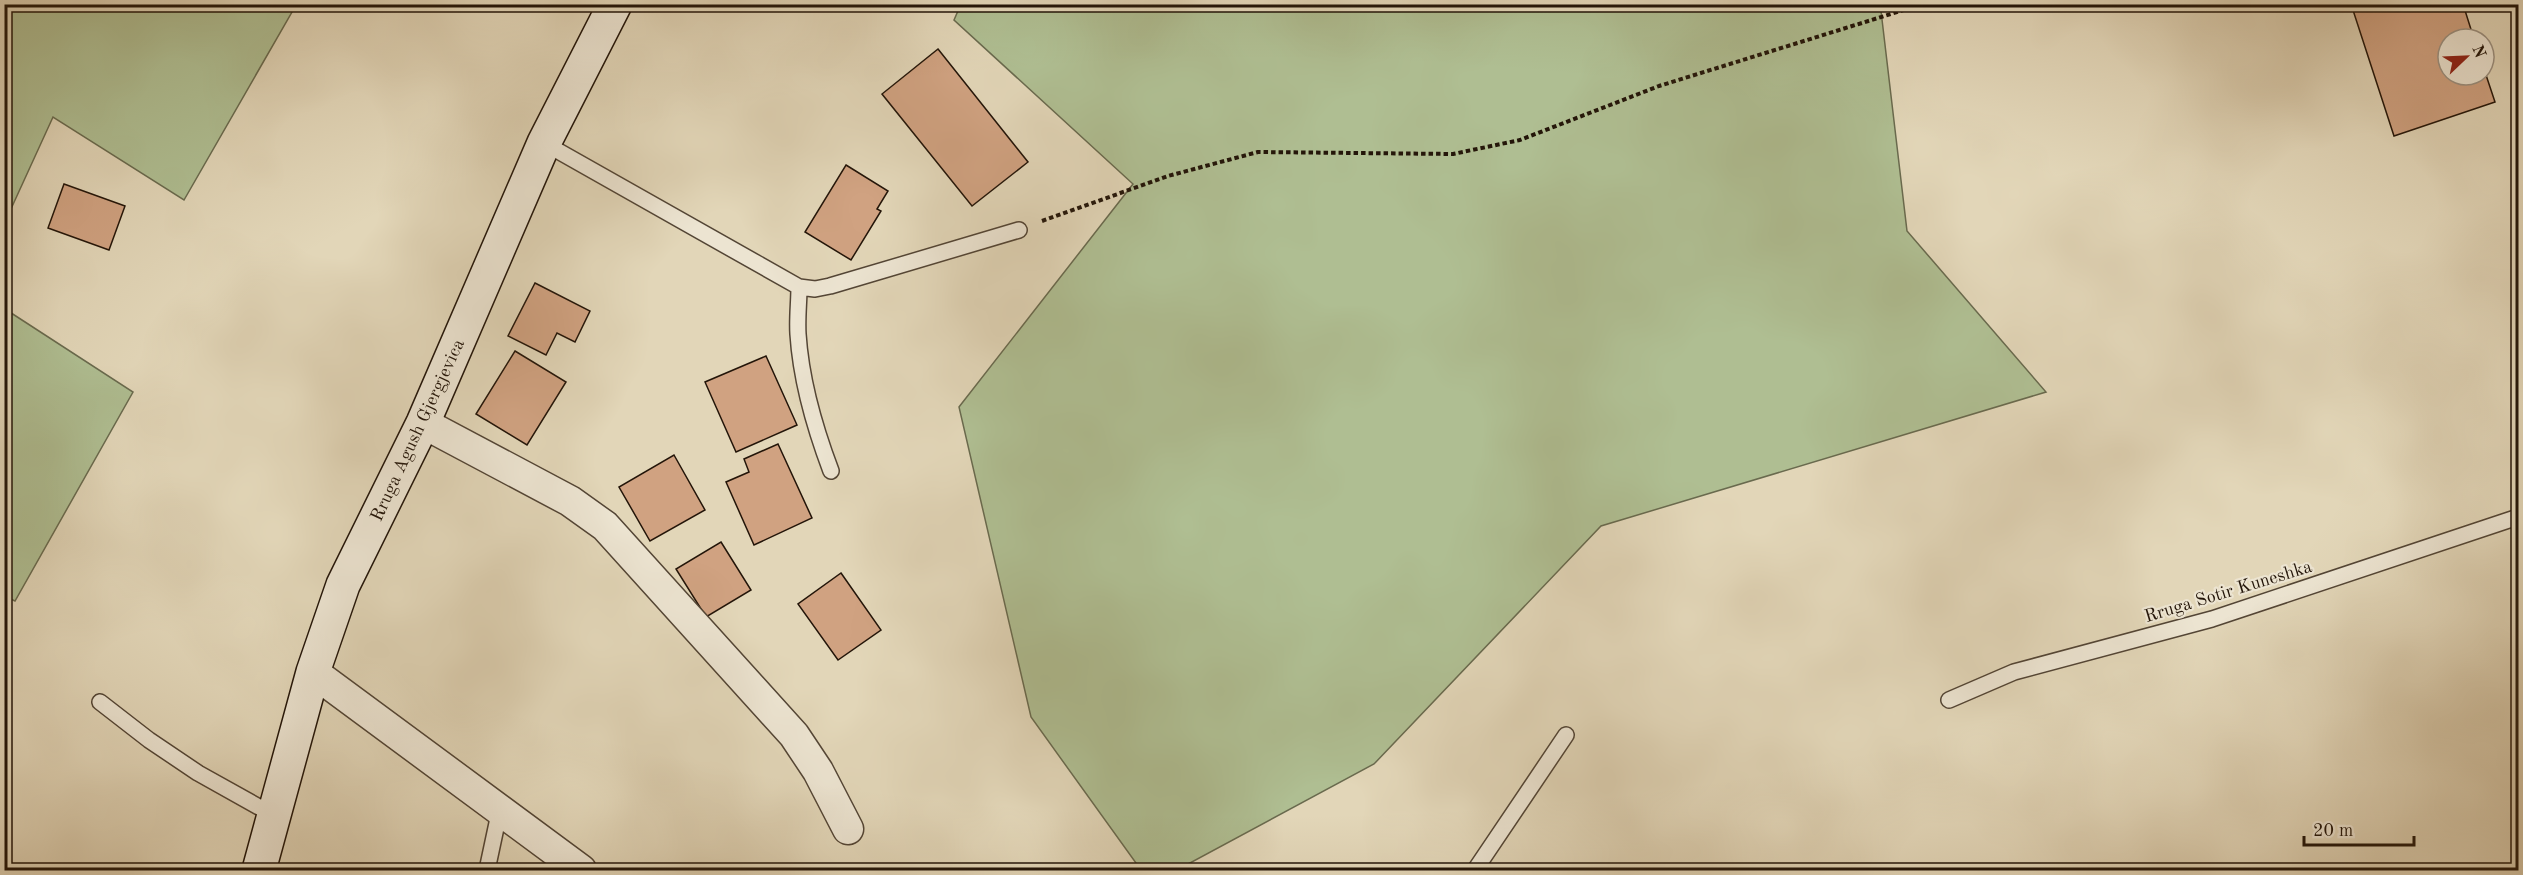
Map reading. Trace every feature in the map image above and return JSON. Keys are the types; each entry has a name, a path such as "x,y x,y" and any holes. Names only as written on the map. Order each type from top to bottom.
{"main road":[{"name":"Rruga Agush Gjergjevica","path":"259,870 314,672 343,585 423,423 544,143 615,4"}],"street":[{"path":"423,423 570,501 605,526 794,735 818,771 848,829"},
{"path":"314,672 581,870"}],"lane":[{"path":"544,143 799,287 815,289 830,286 1018,230"},
{"path":"799,287 797,332 804,384 817,433 831,471"},
{"name":"Rruga Sotir Kuneshka","path":"1949,700 2014,672 2212,619 2518,517"},
{"path":"100,702 149,740 198,773 275,816"},
{"path":"1475,870 1566,735"},
{"path":"486,870 500,809"}],"path":[{"path":"1018,230 1168,177 1258,153 1453,154 1520,140 1659,87 1923,4"}],"green space":[{"path":"5,4 296,5 184,200 53,117 5,222"},
{"path":"961,4 1885,5 1881,11 1907,231 2046,392 1601,526 1374,764 1177,870 1141,870 1031,717 959,407 1133,184 954,20"},
{"path":"5,309 133,392 15,601 4,596"}],"building":[{"path":"536,4 550,4 546,11"},
{"path":"2351,4 2463,4 2470,27 2436,27 2436,87 2490,87 2495,102 2394,136"},
{"path":"938,49 1028,162 972,206 882,94"},
{"path":"846,165 888,191 877,209 881,211 851,260 805,232"},
{"path":"64,184 125,206 109,250 48,228"},
{"path":"535,283 590,311 575,342 557,333 546,355 508,336"},
{"path":"515,351 566,382 527,445 476,414"},
{"path":"766,356 797,425 736,452 705,382"},
{"path":"778,444 812,518 754,545 726,482 749,472 744,459"},
{"path":"674,455 705,510 650,541 619,487"},
{"path":"721,542 751,590 706,617 676,569"},
{"path":"841,573 881,630 838,660 798,604"}]}
